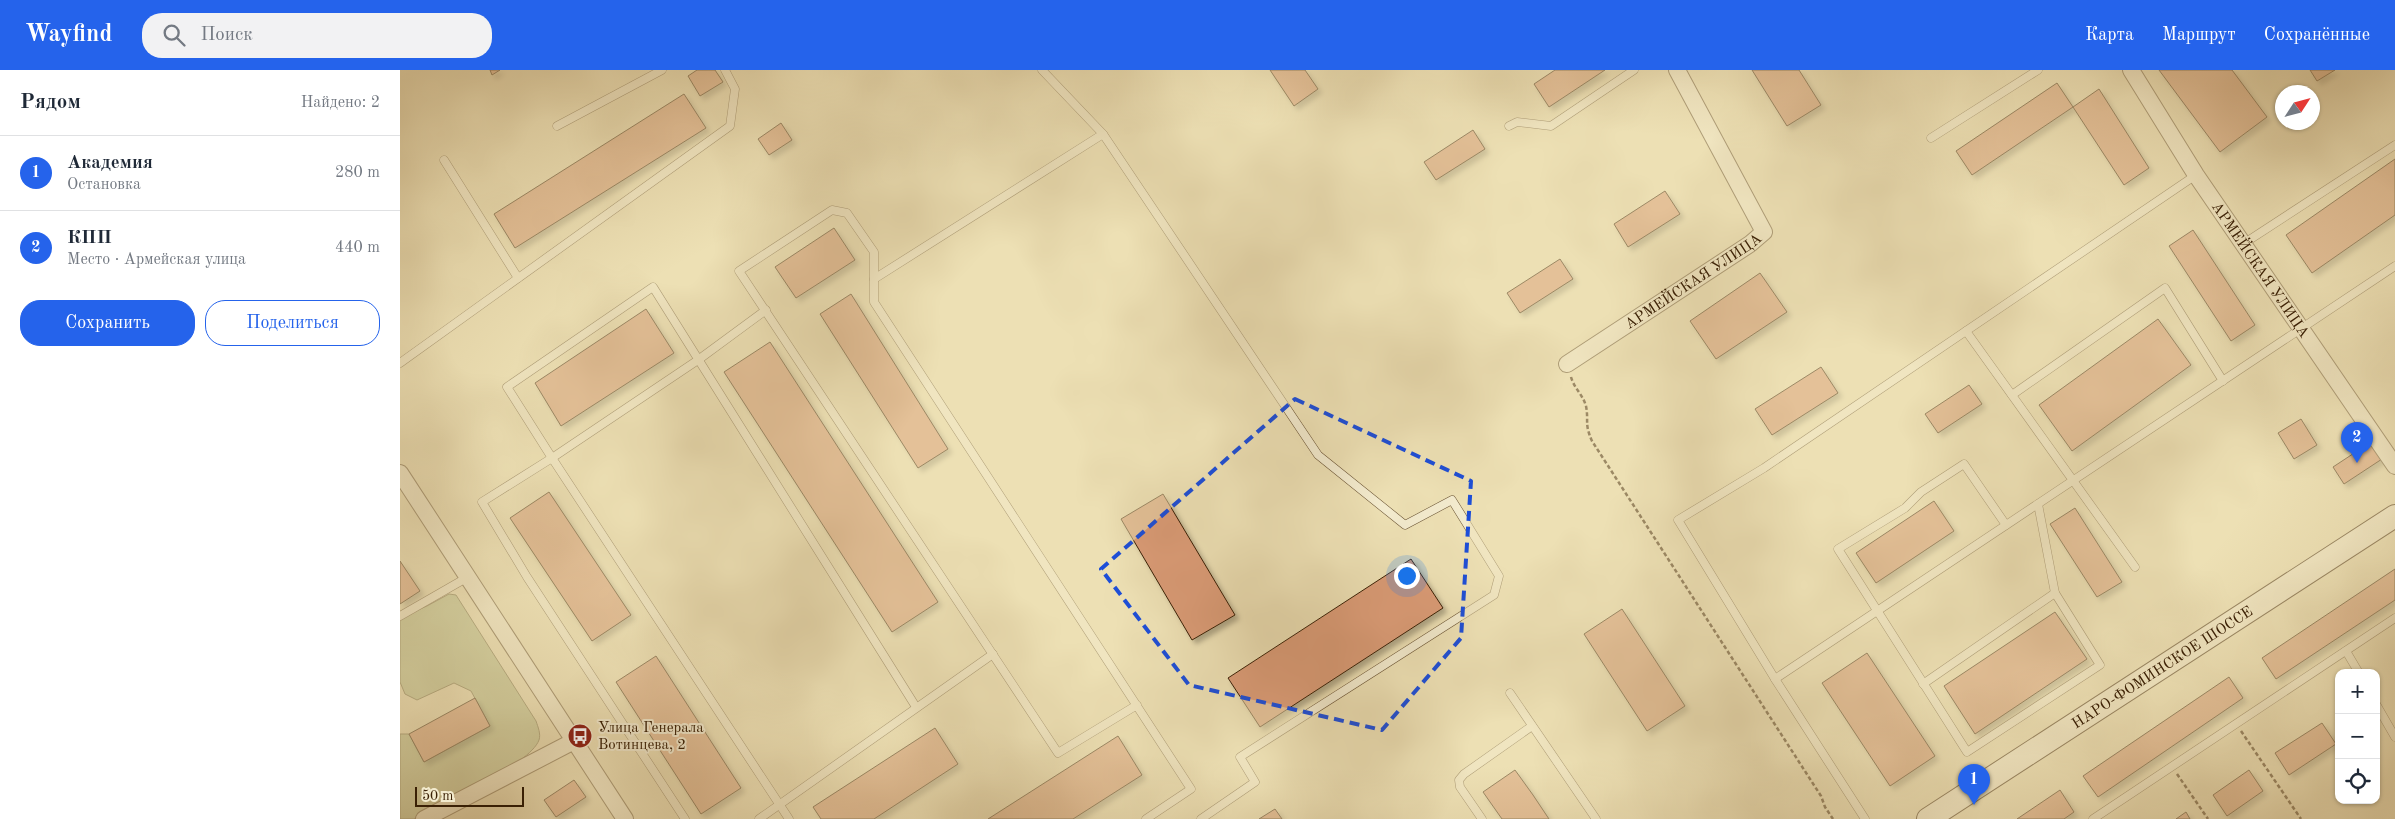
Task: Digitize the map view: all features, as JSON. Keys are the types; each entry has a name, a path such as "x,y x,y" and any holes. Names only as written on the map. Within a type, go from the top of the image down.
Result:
{"main road":[{"name":"НАРО-ФОМИНСКОЕ ШОССЕ","path":"1928,819 2395,516"}],"street":[{"name":"АРМЕЙСКАЯ УЛИЦА","path":"1567,364 1750,244 1764,232 1677,70"},
{"name":"АРМЕЙСКАЯ УЛИЦА","path":"2131,70 2196,175 2395,466"},
{"path":"400,473 625,819"},
{"path":"424,819 574,741"}],"lane":[{"path":"557,126 662,70"},
{"path":"400,362 730,126 736,89 725,70"},
{"path":"1042,70 1103,134 1318,455 1405,525 1452,500 1499,576 1494,594 1240,757 1256,782 1202,819"},
{"path":"1509,126 1517,122 1551,126 1634,70"},
{"path":"1931,138 2038,70"},
{"path":"874,279 1103,134"},
{"path":"2243,244 2395,145"},
{"path":"444,160 518,278"},
{"path":"1865,819 1775,679 1678,520 1764,468 2196,175"},
{"path":"1136,705 1058,752 740,270 832,210 847,213 874,252 874,302 1191,788 1146,819"},
{"path":"1775,679 2395,267"},
{"path":"790,819 507,387 653,287 916,707"},
{"path":"2012,395 2165,288 2224,381"},
{"path":"685,819 527,577 482,502 552,458 698,360 766,310"},
{"path":"1966,331 2135,567"},
{"path":"2006,525 1964,464 1921,492 1905,508 1838,549 1967,752 2100,665 2055,593 2038,504"},
{"path":"400,616 468,577"},
{"path":"1923,684 2055,593"},
{"path":"2093,819 2395,618"},
{"path":"2346,651 2356,669"},
{"path":"759,819 993,654"},
{"path":"1510,693 1596,819"},
{"path":"2380,711 2395,737"},
{"path":"1482,819 1460,787 1459,780 1464,774 1532,726"}],"path":[{"path":"1567,364 1573,385 1586,406 1585,424 1592,441 1821,796 1825,807 1833,819"},
{"path":"2236,724 2301,819"},
{"path":"2172,766 2208,819"}],"highlighted area":[{"path":"1295,399 1471,481 1461,638 1382,730 1189,685 1101,569"}],"green space":[{"path":"449,594 456,595 536,721 540,738 532,750 519,761 483,784 414,819 400,819 400,734 409,734 424,762 490,726 471,691 454,683 417,700 405,694 400,682 400,617 427,606"}],"building":[{"path":"490,70 500,70 492,75"},
{"path":"697,70 715,70 723,82 700,96 688,76"},
{"path":"1270,70 1305,70 1318,89 1294,106"},
{"path":"1555,70 1605,70 1549,107 1534,84"},
{"path":"1752,70 1799,70 1821,105 1787,126"},
{"path":"2159,70 2232,70 2267,117 2220,152"},
{"path":"2310,70 2335,70 2317,81"},
{"path":"2057,83 2073,107 1972,175 1956,151"},
{"path":"2099,89 2149,168 2124,185 2073,107"},
{"path":"684,94 706,128 515,248 494,214"},
{"path":"781,123 792,140 769,155 758,139"},
{"path":"1473,130 1485,149 1436,180 1424,162"},
{"path":"2395,159 2395,215 2312,273 2286,235"},
{"path":"1665,191 1680,214 1628,247 1614,224"},
{"path":"834,228 855,260 796,298 775,267"},
{"path":"2193,230 2255,325 2231,341 2169,246"},
{"path":"1560,259 1573,279 1520,313 1507,293"},
{"path":"1760,273 1787,312 1716,359 1690,321"},
{"path":"851,294 948,449 918,468 820,314"},
{"path":"646,309 674,353 561,426 535,383"},
{"path":"2158,319 2191,365 2072,451 2039,405"},
{"path":"770,342 938,602 892,632 724,372"},
{"path":"1821,367 1838,393 1772,435 1755,409"},
{"path":"1969,385 1982,404 1938,433 1925,414"},
{"path":"2301,419 2317,445 2294,459 2278,433"},
{"path":"2371,442 2382,459 2344,484 2333,467"},
{"path":"549,492 631,615 592,641 510,518"},
{"path":"1163,494 1235,615 1192,640 1121,519"},
{"path":"1934,501 1954,531 1876,583 1856,553"},
{"path":"2075,508 2122,582 2097,597 2050,524"},
{"path":"1411,559 1443,608 1260,727 1228,678"},
{"path":"400,561 420,591 400,604"},
{"path":"2395,569 2395,600 2276,679 2262,658"},
{"path":"1622,609 1685,706 1647,731 1584,634"},
{"path":"2055,612 2087,659 1975,734 1944,686"},
{"path":"1867,653 1935,756 1890,786 1822,683"},
{"path":"656,656 741,788 701,814 616,682"},
{"path":"2229,677 2243,698 2098,797 2083,776"},
{"path":"475,698 490,726 424,762 409,734"},
{"path":"2322,723 2335,742 2335,745 2289,775 2275,753"},
{"path":"935,728 958,764 874,819 821,819 813,807"},
{"path":"1118,736 1142,775 1073,819 988,819"},
{"path":"1515,770 1549,819 1502,819 1483,792"},
{"path":"2249,770 2263,791 2227,816 2213,795"},
{"path":"574,780 586,797 556,817 544,800"},
{"path":"2060,790 2074,812 2064,819 2017,819"},
{"path":"1275,809 1282,819 1259,819"},
{"path":"2186,812 2190,819 2176,819"}],"place":[{"name":"КПП","path":"2357,463"},
{"name":"Улица Генерала Вотинцева, 2","path":"580,736"},
{"name":"Академия","path":"1974,805"}]}
